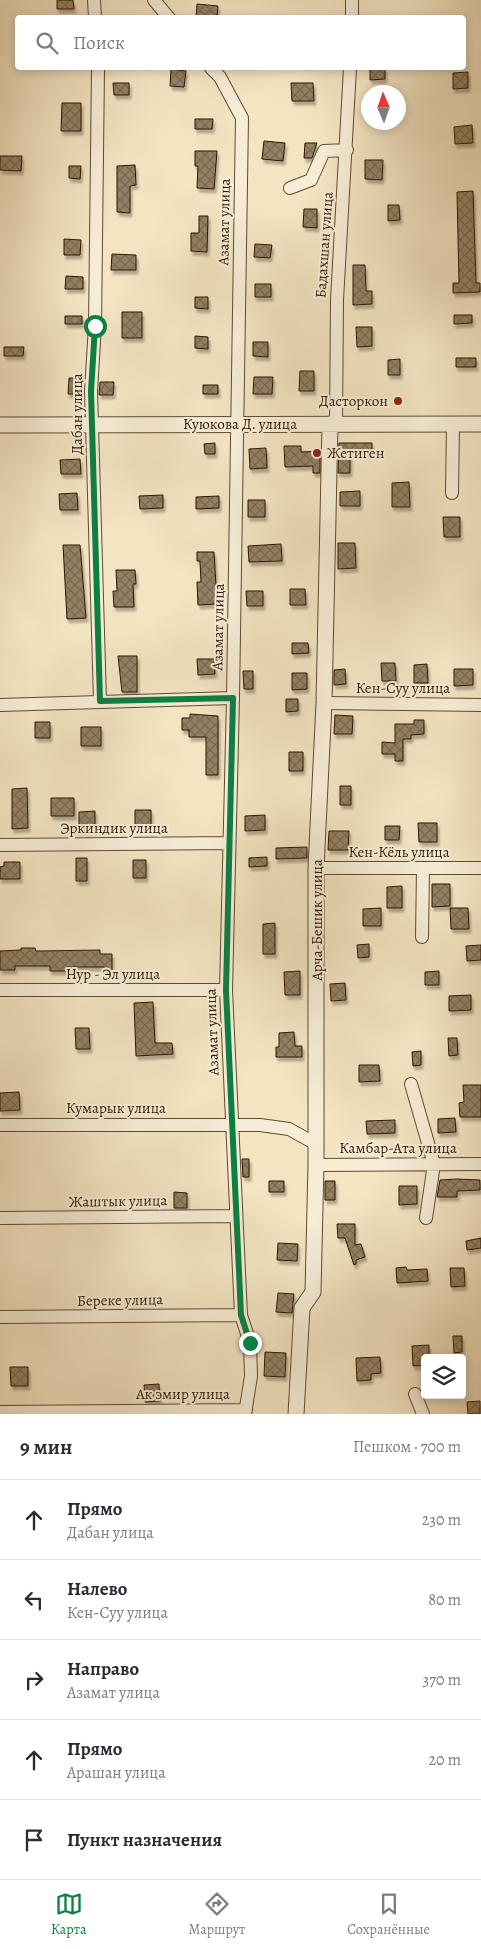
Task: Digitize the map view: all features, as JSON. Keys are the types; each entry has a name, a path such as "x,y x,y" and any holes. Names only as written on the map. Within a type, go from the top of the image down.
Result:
{"street":[{"path":"94,0 95,15"},
{"path":"154,0 166,15"},
{"path":"352,0 352,15"},
{"name":"Дабан улица","path":"98,70 95,326 91,391 100,701"},
{"name":"Азамат улица","path":"214,70 242,118 233,698 226,990 241,1315 250,1343 251,1376 245,1412"},
{"name":"Бадахшан улица","path":"333,424 337,300 338,150 350,70"},
{"path":"290,188 311,180 324,152 338,150"},
{"name":"Арча-Бешик улица","path":"296,1414 302,1308 313,1292 316,1165 316,868 324,703 333,424"},
{"path":"452,493 453,424"},
{"name":"Куюкова Д. улица","path":"0,425 481,424"},
{"path":"0,705 233,698"},
{"name":"Кен-Суу улица","path":"324,703 481,705"},
{"name":"Эркиндик улица","path":"0,845 229,843"},
{"name":"Кен-Кёль улица","path":"316,868 481,868"},
{"path":"422,937 423,868"},
{"name":"Нур - Эл улица","path":"0,990 226,990"},
{"path":"411,1084 434,1164 426,1218"},
{"name":"Кумарык улица","path":"0,1125 232,1124 289,1129 316,1144"},
{"name":"Камбар-Ата улица","path":"316,1165 481,1164"},
{"name":"Жаштык улица","path":"0,1218 236,1216"},
{"name":"Береке улица","path":"0,1317 241,1315"},
{"path":"415,1394 423,1414"},
{"name":"Ак эмир улица","path":"0,1412 245,1412"}],"building":[{"path":"57,0 73,0 74,9 57,9"},
{"path":"197,4 218,6 217,15 196,15"},
{"path":"171,70 186,71 184,87 170,86"},
{"path":"370,70 385,70 385,79 370,80"},
{"path":"468,72 468,88 453,89 453,73"},
{"path":"113,83 129,83 129,95 114,95"},
{"path":"291,83 313,83 314,101 292,101"},
{"path":"62,103 81,103 81,131 61,131"},
{"path":"195,119 213,119 212,129 195,129"},
{"path":"472,125 473,143 455,144 454,127"},
{"path":"264,141 285,143 283,161 262,159"},
{"path":"305,143 317,143 312,158 304,158"},
{"path":"195,151 217,151 214,189 197,188 198,166 195,166"},
{"path":"0,156 22,156 21,171 0,170"},
{"path":"365,160 383,160 382,180 365,179"},
{"path":"135,165 136,185 130,186 130,213 117,212 117,166"},
{"path":"69,166 81,166 80,179 69,178"},
{"path":"473,191 476,283 480,283 480,292 453,293 453,283 459,283 457,192"},
{"path":"388,205 399,205 400,220 388,221"},
{"path":"304,209 317,209 317,228 303,227"},
{"path":"199,216 208,216 207,252 191,251 191,233 199,233"},
{"path":"64,239 81,240 80,255 64,255"},
{"path":"255,244 272,245 270,258 254,257"},
{"path":"112,254 136,255 136,270 111,270"},
{"path":"353,265 365,265 366,291 372,291 372,304 353,305"},
{"path":"66,276 83,277 83,289 65,289"},
{"path":"255,284 271,284 271,297 255,297"},
{"path":"195,297 208,297 208,309 195,308"},
{"path":"122,312 142,312 142,338 122,338"},
{"path":"454,315 472,315 472,323 454,324"},
{"path":"65,316 82,316 82,324 65,324"},
{"path":"356,327 372,327 372,346 357,347"},
{"path":"195,336 208,337 208,349 195,348"},
{"path":"253,342 268,342 268,357 253,356"},
{"path":"4,347 24,347 23,356 4,356"},
{"path":"456,358 476,358 476,367 456,367"},
{"path":"400,359 400,375 388,375 388,360"},
{"path":"300,371 314,371 314,391 299,391"},
{"path":"254,377 273,377 272,394 253,394"},
{"path":"69,378 81,378 81,394 68,394"},
{"path":"100,382 114,382 113,395 99,395"},
{"path":"203,385 218,385 218,394 203,394"},
{"path":"215,443 215,454 205,454 204,444"},
{"path":"339,443 372,443 372,453 350,453 350,473 338,473"},
{"path":"284,446 301,446 301,452 320,451 320,473 313,473 313,466 285,467"},
{"path":"266,448 267,468 250,469 249,449"},
{"path":"80,459 81,474 61,474 60,460"},
{"path":"409,482 410,507 392,507 392,483"},
{"path":"360,491 360,506 340,506 340,492"},
{"path":"77,493 78,510 60,510 59,494"},
{"path":"163,495 163,508 140,509 139,496"},
{"path":"219,496 219,508 196,509 196,497"},
{"path":"248,500 265,500 265,517 248,517"},
{"path":"443,517 460,517 460,537 444,537"},
{"path":"338,543 355,543 356,568 338,569"},
{"path":"281,544 282,561 249,562 248,546"},
{"path":"63,545 80,545 86,618 67,619"},
{"path":"197,552 214,552 217,604 198,605 197,582 201,582 200,561 197,561"},
{"path":"116,570 135,570 136,584 133,584 134,607 114,607 113,591 117,591"},
{"path":"290,589 305,589 306,605 290,605"},
{"path":"246,591 263,591 263,606 247,606"},
{"path":"292,643 308,643 309,653 292,654"},
{"path":"118,656 137,656 137,692 122,692"},
{"path":"197,659 214,659 215,674 198,675"},
{"path":"381,663 395,663 396,681 382,681"},
{"path":"427,664 428,683 414,683 414,665"},
{"path":"345,669 346,684 334,685 334,670"},
{"path":"454,669 473,669 473,685 454,686"},
{"path":"243,671 253,671 253,689 244,689"},
{"path":"292,673 307,673 307,689 292,690"},
{"path":"286,699 298,699 298,711 286,712"},
{"path":"190,714 218,716 218,775 206,775 206,737 189,737 189,730 182,730 182,718 190,718"},
{"path":"335,715 353,716 352,734 334,734"},
{"path":"414,720 424,720 424,734 411,735 411,739 403,739 403,761 395,761 395,754 382,754 382,742 395,743 395,724 414,724"},
{"path":"35,722 50,722 50,738 35,738"},
{"path":"81,727 101,727 101,746 81,746"},
{"path":"289,752 303,752 303,771 289,771"},
{"path":"340,786 351,786 351,805 340,805"},
{"path":"27,788 28,828 12,829 12,789"},
{"path":"51,798 74,798 74,816 51,816"},
{"path":"135,810 151,810 151,826 135,826"},
{"path":"95,811 95,830 79,830 79,812"},
{"path":"265,815 265,830 245,831 245,816"},
{"path":"418,823 437,823 437,842 419,842"},
{"path":"385,826 400,826 399,840 385,840"},
{"path":"329,831 349,831 348,850 328,850"},
{"path":"307,847 307,858 276,859 276,848"},
{"path":"267,857 267,866 249,867 249,858"},
{"path":"76,858 87,858 87,881 76,881"},
{"path":"133,860 146,860 146,878 133,878"},
{"path":"4,862 20,862 20,879 0,879 0,867 4,866"},
{"path":"432,884 450,884 450,906 432,907"},
{"path":"402,886 402,908 387,908 387,887"},
{"path":"381,908 381,926 363,926 363,909"},
{"path":"450,908 468,908 469,929 451,929"},
{"path":"275,923 275,954 263,954 263,924"},
{"path":"369,944 369,957 358,958 357,945"},
{"path":"481,945 481,960 467,961 466,946"},
{"path":"21,948 35,948 36,951 100,950 100,954 112,954 112,972 104,972 104,967 67,967 67,971 50,971 50,966 15,966 15,970 0,970 0,951 21,950"},
{"path":"300,971 300,995 285,995 284,972"},
{"path":"439,971 439,985 425,985 425,972"},
{"path":"345,983 346,1000 331,1001 330,984"},
{"path":"471,995 471,1010 449,1011 449,996"},
{"path":"153,1002 155,1043 172,1043 173,1054 136,1056 134,1003"},
{"path":"75,1028 89,1028 90,1049 76,1049"},
{"path":"294,1032 295,1046 302,1046 302,1057 276,1057 276,1047 279,1047 279,1033"},
{"path":"448,1038 457,1038 458,1055 449,1056"},
{"path":"421,1051 421,1065 413,1066 412,1052"},
{"path":"359,1065 379,1065 380,1081 359,1082"},
{"path":"463,1085 481,1085 481,1117 460,1117 459,1103 464,1102"},
{"path":"19,1092 20,1110 0,1111 0,1093"},
{"path":"455,1118 456,1132 438,1133 438,1119"},
{"path":"395,1120 395,1133 367,1134 366,1121"},
{"path":"242,1159 249,1159 249,1177 243,1177"},
{"path":"440,1180 480,1180 480,1190 457,1191 457,1197 437,1197"},
{"path":"269,1181 284,1181 284,1192 269,1192"},
{"path":"325,1181 335,1181 335,1200 325,1200"},
{"path":"399,1186 417,1186 417,1204 399,1205"},
{"path":"174,1192 187,1193 187,1208 174,1208"},
{"path":"337,1224 355,1224 355,1245 361,1244 365,1257 356,1260 354,1265 345,1238 338,1238"},
{"path":"481,1238 481,1248 467,1250 466,1241"},
{"path":"278,1243 298,1244 297,1261 277,1260"},
{"path":"406,1267 407,1270 427,1269 428,1281 397,1283 396,1268"},
{"path":"450,1268 464,1268 465,1286 451,1287"},
{"path":"278,1293 294,1294 292,1313 276,1312"},
{"path":"453,1336 462,1336 462,1352 454,1353"},
{"path":"429,1345 429,1354 421,1354 421,1365 413,1366 412,1346"},
{"path":"265,1352 286,1353 285,1377 264,1376"},
{"path":"380,1357 381,1373 371,1374 371,1380 357,1381 356,1358"},
{"path":"10,1367 28,1367 28,1386 11,1386"},
{"path":"159,1384 160,1401 145,1402 144,1385"},
{"path":"480,1401 480,1414 468,1414 467,1402"}],"place":[{"name":"Дасторкон","path":"398,401"},
{"name":"Жетиген","path":"317,453"}],"route":[{"path":"95,326 91,391 100,701 233,698 226,990 241,1315 250,1343"}]}
